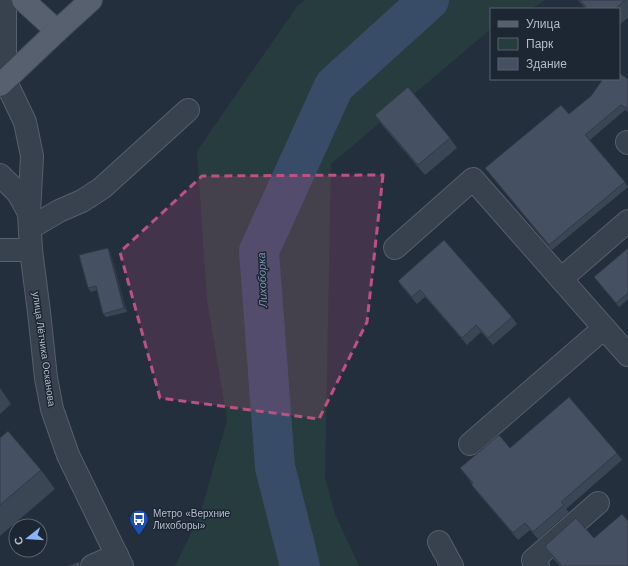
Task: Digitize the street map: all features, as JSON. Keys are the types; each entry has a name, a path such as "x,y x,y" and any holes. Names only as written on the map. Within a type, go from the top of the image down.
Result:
{"main road":[{"path":"23,0 57,31"},
{"path":"2,81 91,0"}],"street":[{"path":"2,81 5,0"},
{"name":"улица Лётчика Осканова","path":"2,81 26,122 32,156 29,221 31,250 46,378 52,409 68,455 120,561"},
{"path":"29,221 82,201 102,188 188,110"},
{"name":"улица Лётчика Осканова","path":"0,175 18,193 29,221"},
{"path":"395,248 473,179 628,355"},
{"path":"561,279 628,221"},
{"path":"0,250 31,250"},
{"path":"470,444 604,328"},
{"path":"538,566 532,560 598,502"},
{"path":"439,542 452,566"},
{"path":"92,566 120,561"}],"highlighted area":[{"path":"383,175 367,322 319,419 160,398 120,252 202,176"}],"green space":[{"path":"305,0 545,0 532,8 490,8 490,30 331,164 325,478 335,514 359,566 175,566 200,515 227,420 207,300 197,151 298,5"}],"building":[{"path":"580,0 625,0 616,8 587,8"},
{"path":"620,74 628,79 628,109 621,105 585,135 625,182 549,245 485,168 561,105 569,114 591,96 602,80 620,80"},
{"path":"408,87 450,138 418,165 375,115"},
{"path":"444,240 512,317 488,338 476,325 462,338 420,290 412,297 398,281"},
{"path":"108,248 124,308 103,314 96,286 88,288 79,255"},
{"path":"628,248 628,293 616,303 594,277"},
{"path":"569,397 617,453 561,502 564,505 533,532 525,523 513,533 471,484 473,483 460,468 499,435 510,448"},
{"path":"8,431 41,470 0,505 0,438"},
{"path":"622,514 628,521 628,566 562,566 545,547 576,518 594,538"},
{"path":"79,562 80,566 68,566"}],"waterway":[{"name":"Лихоборка","path":"300,566 275,467 259,251 334,86 429,0"}],"place":[{"name":"Метро «Верхние Лихоборы»","path":"139,536"}]}
